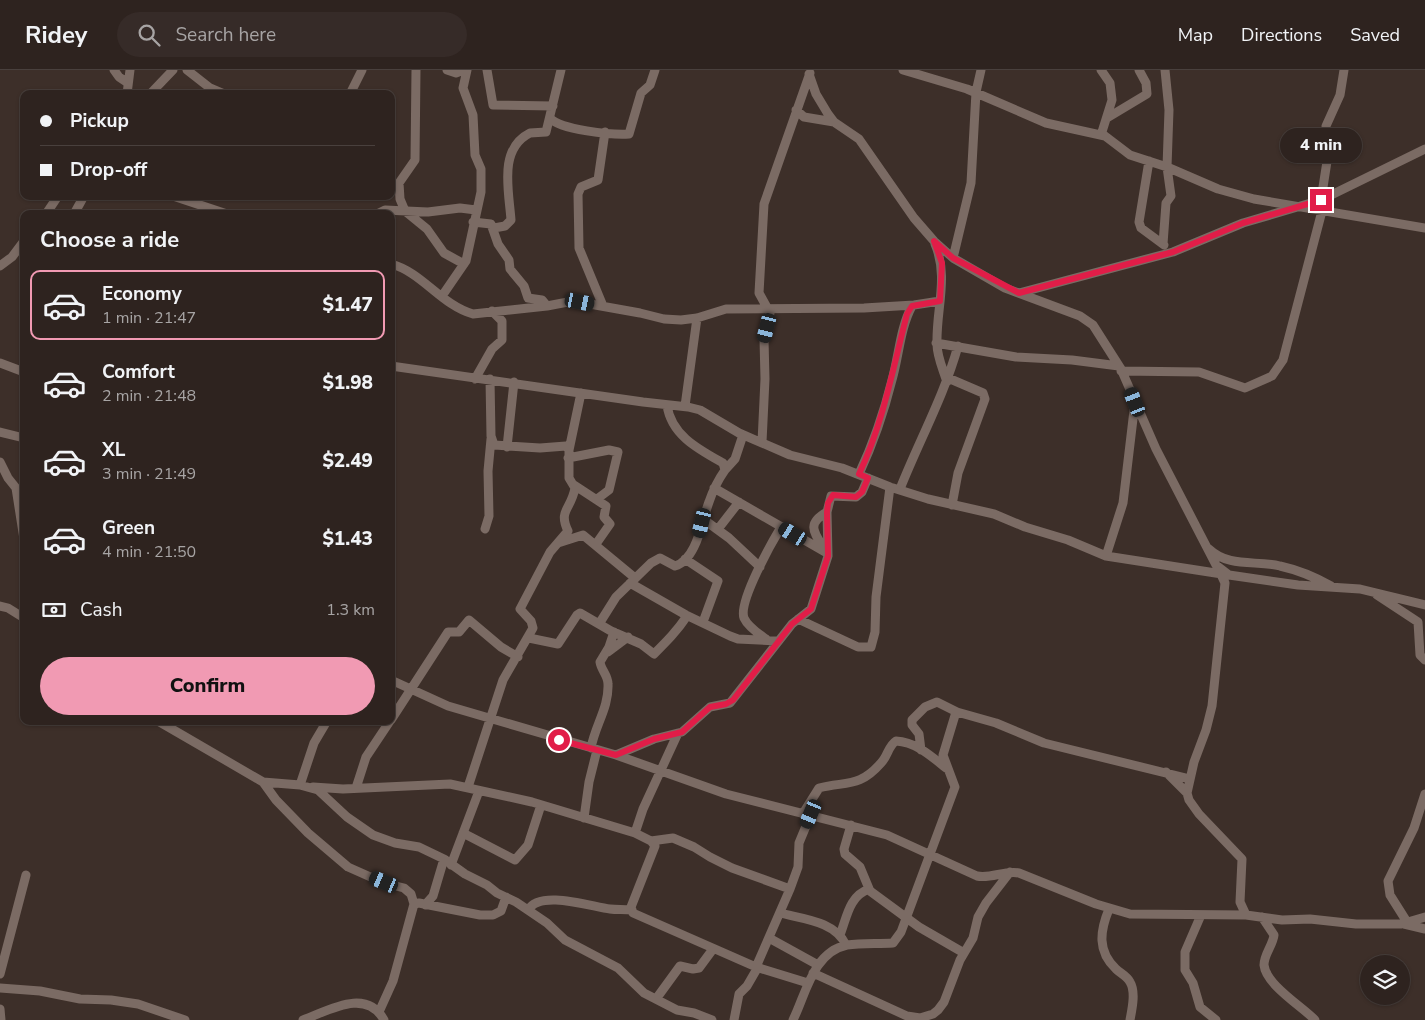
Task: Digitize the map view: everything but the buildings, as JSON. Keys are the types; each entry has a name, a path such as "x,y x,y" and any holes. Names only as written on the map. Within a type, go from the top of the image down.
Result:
{"street":[{"path":"114,70 118,77 128,82"},
{"path":"127,90 130,70"},
{"path":"154,90 173,70"},
{"path":"187,70 215,90"},
{"path":"352,90 362,70"},
{"path":"416,70 415,160 399,183 400,199 405,211 427,229 444,253 464,264"},
{"path":"442,296 464,264 468,254 480,192 481,169 475,155 473,115 463,88 465,70 459,72 446,70"},
{"path":"487,70 494,105 553,106"},
{"path":"494,228 505,226 511,220 508,200 508,173 512,149 530,133 546,132 561,70"},
{"path":"550,118 559,125 629,134 641,93 650,85 656,70"},
{"path":"903,70 976,92 1046,123 1101,135 1109,138 1130,155 1167,167 1229,192 1322,211 1425,228"},
{"path":"953,258 971,183 976,92 981,70"},
{"path":"1100,70 1110,83 1112,100 1101,135"},
{"path":"1107,118 1147,94 1146,83 1139,70"},
{"path":"1163,244 1166,203 1171,196 1167,167 1168,110 1165,70"},
{"path":"1321,200 1328,156 1326,126 1340,95 1344,70"},
{"path":"762,442 765,379 764,339 770,316 760,293 764,204 810,72"},
{"path":"810,72 816,94 834,122 859,139 914,218 934,241 953,258 1019,293 1087,320 1097,330 1120,368 1156,449 1225,583 1212,706 1190,779 1188,793 1189,800 1199,814 1242,859 1240,902 1246,915"},
{"path":"796,110 804,117 834,122"},
{"path":"603,306 577,239 578,194 581,187 598,180 605,132"},
{"path":"1019,293 1171,252 1243,223 1295,206 1321,200 1425,149"},
{"path":"1149,161 1139,222 1142,228 1171,252"},
{"path":"185,200 215,210"},
{"path":"395,211 441,212 460,208 476,210"},
{"path":"936,343 1016,357 1072,360 1120,368 1199,372 1245,388 1276,373 1283,360 1322,211"},
{"path":"473,222 488,222 494,228 496,239 508,259 510,269 524,286 528,298 542,300 547,306"},
{"path":"934,241 942,263 936,343 938,356 947,380 983,393 985,399 958,473 952,504"},
{"path":"0,266 12,257 20,246"},
{"path":"395,265 407,269 442,296 469,313 547,306 573,301 664,319 697,318 726,308 847,309 912,306 940,301"},
{"path":"616,755 654,739 678,733 710,707 726,704 733,700 778,641 811,609 828,554 827,512 831,496 856,497 862,492 869,453 892,380 906,319 912,306"},
{"path":"475,379 503,334 502,321 492,311"},
{"path":"685,406 697,318"},
{"path":"900,489 947,380 958,346"},
{"path":"0,364 20,371"},
{"path":"395,367 475,379 514,382 581,393 685,406 700,410 743,435 790,454 825,463 890,487 994,514 1068,540 1106,556 1222,574"},
{"path":"485,529 489,516 490,379"},
{"path":"507,447 514,382"},
{"path":"581,393 569,454 569,478 574,485 606,506 604,516 610,524 596,544"},
{"path":"1106,556 1124,503 1135,402"},
{"path":"667,405 668,416 677,431 686,440 723,462 724,470"},
{"path":"0,432 20,437"},
{"path":"599,624 616,597 658,558 675,566 685,558 696,543 714,488 724,470 735,459 743,435"},
{"path":"491,436 495,446 540,448 564,446 569,454"},
{"path":"569,454 609,450 618,452 609,490 597,499"},
{"path":"0,462 8,478 16,488 20,514"},
{"path":"468,787 489,718 504,680 529,638 533,623 520,609 540,569 568,531 563,524 563,518 570,504 574,485"},
{"path":"798,620 858,647 871,648 875,632 876,597 890,487"},
{"path":"714,488 828,554"},
{"path":"718,529 739,502"},
{"path":"827,512 816,519 813,524 814,532 828,554"},
{"path":"703,519 718,529 760,567"},
{"path":"766,640 746,622 743,612 752,583 781,527"},
{"path":"558,543 582,534 596,544 633,580 687,616 738,638 778,641"},
{"path":"1207,548 1218,556 1232,561 1280,566 1315,578 1334,587"},
{"path":"685,558 718,581 703,622"},
{"path":"1216,565 1230,575 1373,592 1425,605"},
{"path":"1373,592 1418,622 1420,655 1425,660"},
{"path":"0,606 8,608 20,616"},
{"path":"529,638 558,644 579,613 614,632 628,637 655,654 664,642 672,638 687,616"},
{"path":"395,714 448,632 459,632 469,620 501,647 518,657"},
{"path":"584,818 594,749 594,728 602,716 608,693 607,676 600,664 614,632"},
{"path":"605,654 628,637"},
{"path":"395,682 448,706 616,755 739,798 808,813 887,835 897,841 929,852 949,864 983,877 1010,872 1057,887 1109,909 1142,915 1246,915 1282,920 1310,919 1356,924 1404,923 1425,917"},
{"path":"921,750 919,734 912,722 916,713 930,703 936,702 956,712 996,724 1044,743 1190,779"},
{"path":"793,1020 808,983 816,969 836,950 846,946 893,943 908,919 929,852 955,787 943,755 956,712"},
{"path":"165,725 262,782 276,800 308,833 348,867 404,888 411,894 414,904 393,981 381,1016 351,1002 303,1020"},
{"path":"300,784 314,743 325,725"},
{"path":"356,788 366,757 388,725"},
{"path":"635,834 643,809 678,733"},
{"path":"734,1020 739,994 748,986 790,889 798,867 799,843 808,813 820,788 850,785 868,777 884,760 894,741 915,745 947,768"},
{"path":"1166,772 1188,793"},
{"path":"262,782 300,784 313,787 356,788 443,784 468,787 541,805 652,841 673,838 732,868 790,889"},
{"path":"313,787 373,835 419,847 448,862 528,910 547,923 560,937 612,964 644,993 677,1010 694,1013 712,1020"},
{"path":"425,905 433,896 463,833 479,791"},
{"path":"1425,794 1414,828 1388,880 1390,895 1404,923 1425,929"},
{"path":"463,833 516,860 528,845 541,805"},
{"path":"851,826 844,849 845,854 860,867 869,889 908,919 964,953"},
{"path":"630,910 655,849 652,841"},
{"path":"769,938 816,969 880,1006 909,1018 927,1016 938,1010 964,953 973,938 978,917 986,903 1010,872"},
{"path":"0,974 26,875"},
{"path":"840,935 852,903 859,894 869,889"},
{"path":"414,904 486,915 501,911 506,897"},
{"path":"528,910 533,904 571,900 611,909 630,910 713,949 757,967 808,983"},
{"path":"1109,909 1104,922 1102,944 1108,962 1130,982 1133,993 1130,1020"},
{"path":"780,913 820,924 840,935 846,946"},
{"path":"1201,915 1185,952 1185,970 1193,983 1200,1007 1216,1020"},
{"path":"1262,917 1274,935 1265,959 1266,970 1288,999 1315,1020"},
{"path":"656,999 680,966 693,969 699,968 713,949"},
{"path":"0,988 80,999 111,1000 138,1004 185,1020"},
{"path":"0,1009 1,1020"}],"route":[{"path":"559,740 616,755 654,739 682,732 710,707 730,703 792,624 811,609 828,556 828,503 833,495 859,496 868,478 859,474 869,453 892,380 907,314 912,306 940,301 943,277 942,263 934,241 953,258 1005,288 1019,293 1065,279 1173,252 1243,223 1295,206 1321,200"}]}
